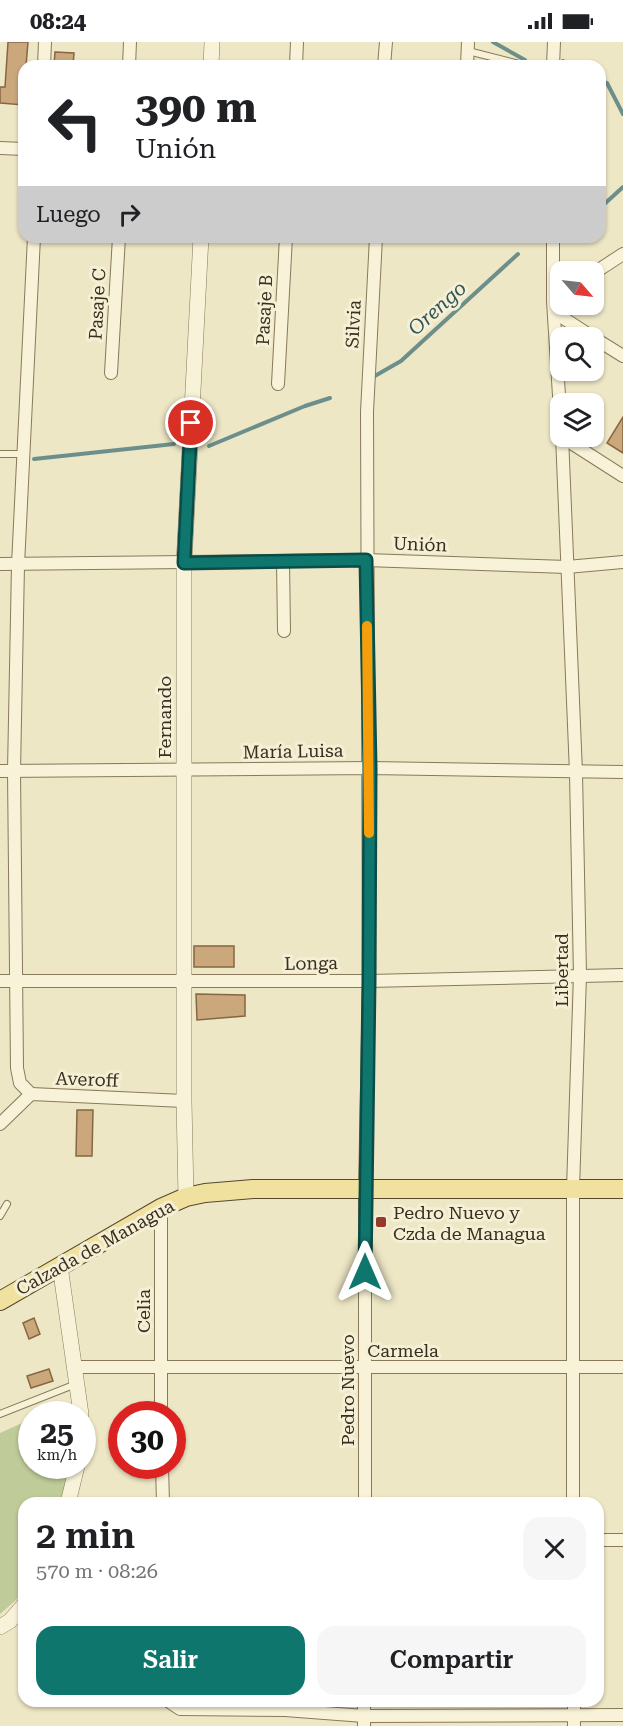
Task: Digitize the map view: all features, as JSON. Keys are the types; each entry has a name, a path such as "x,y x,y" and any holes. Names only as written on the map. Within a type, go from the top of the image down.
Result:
{"main road":[{"name":"Calzada de Managua","path":"0,1301 161,1208 186,1197 205,1193 253,1189 623,1189"}],"street":[{"path":"44,60 45,42"},
{"path":"129,60 130,42"},
{"path":"210,60 212,42"},
{"path":"296,60 297,42"},
{"path":"384,60 386,42"},
{"path":"553,60 554,42"},
{"path":"0,148 18,149"},
{"path":"31,1094 20,1083 17,1068 14,771 18,565 34,243"},
{"name":"Pasaje C","path":"111,373 119,243"},
{"name":"Fernando","path":"186,1197 184,563 201,243"},
{"name":"Pasaje B","path":"278,384 286,243"},
{"name":"Silvia","path":"367,412 376,243"},
{"path":"553,243 554,261"},
{"path":"604,266 623,254"},
{"path":"556,315 560,393"},
{"path":"569,315 582,327"},
{"path":"604,344 623,356"},
{"name":"Pedro Nuevo","path":"365,1497 365,1190 370,768 366,560 367,412"},
{"name":"Libertad","path":"562,447 576,773 580,975 573,1189 573,1497"},
{"path":"578,447 623,476"},
{"name":"Unión","path":"0,564 366,560 567,567 623,562"},
{"path":"283,561 284,631"},
{"name":"María Luisa","path":"0,771 370,768 623,772"},
{"name":"Longa","path":"0,981 184,983 623,975"},
{"name":"Averoff","path":"0,1124 31,1094 184,1101"},
{"name":"Celia","path":"161,1208 161,1401"},
{"path":"60,1266 79,1401"},
{"name":"Carmela","path":"75,1367 623,1367"},
{"path":"69,1497 74,1479"},
{"path":"162,1479 163,1497"},
{"path":"604,1540 623,1540"},
{"path":"0,1627 10,1621 18,1612"},
{"path":"177,1707 180,1709 285,1710 364,1721 574,1721 623,1715"}],"lane":[{"path":"468,46 509,60"},
{"path":"0,454 23,454"},
{"path":"0,1216 7,1204"},
{"path":"0,1414 77,1384"}],"green space":[{"path":"18,1425 18,1479 68,1479 63,1497 18,1497 18,1598 0,1614 0,1433"}],"building":[{"path":"8,42 28,42 26,60 18,60 18,104 0,103 0,87 5,87"},
{"path":"55,52 74,53 73,60 54,60"},
{"path":"623,417 623,453 607,443"},
{"path":"194,946 234,946 234,967 194,967"},
{"path":"196,994 245,995 245,1016 197,1020"},
{"path":"77,1110 93,1110 92,1156 76,1156"},
{"path":"34,1318 40,1334 29,1339 23,1323"},
{"path":"49,1369 53,1381 31,1388 27,1376"}],"waterway":[{"path":"493,42 525,60"},
{"path":"606,83 623,114"},
{"name":"Orengo","path":"606,203 623,187"},
{"name":"Orengo","path":"373,377 401,361 518,254"},
{"name":"Orengo","path":"209,446 330,398"},
{"name":"Orengo","path":"34,459 174,444"}],"slow traffic":[{"path":"367,626 369,833"}],"place":[{"name":"Pedro Nuevo y Czda de Managua","path":"381,1222"}],"route":[{"path":"191,423 184,563 366,560 370,768 365,1272"}]}
